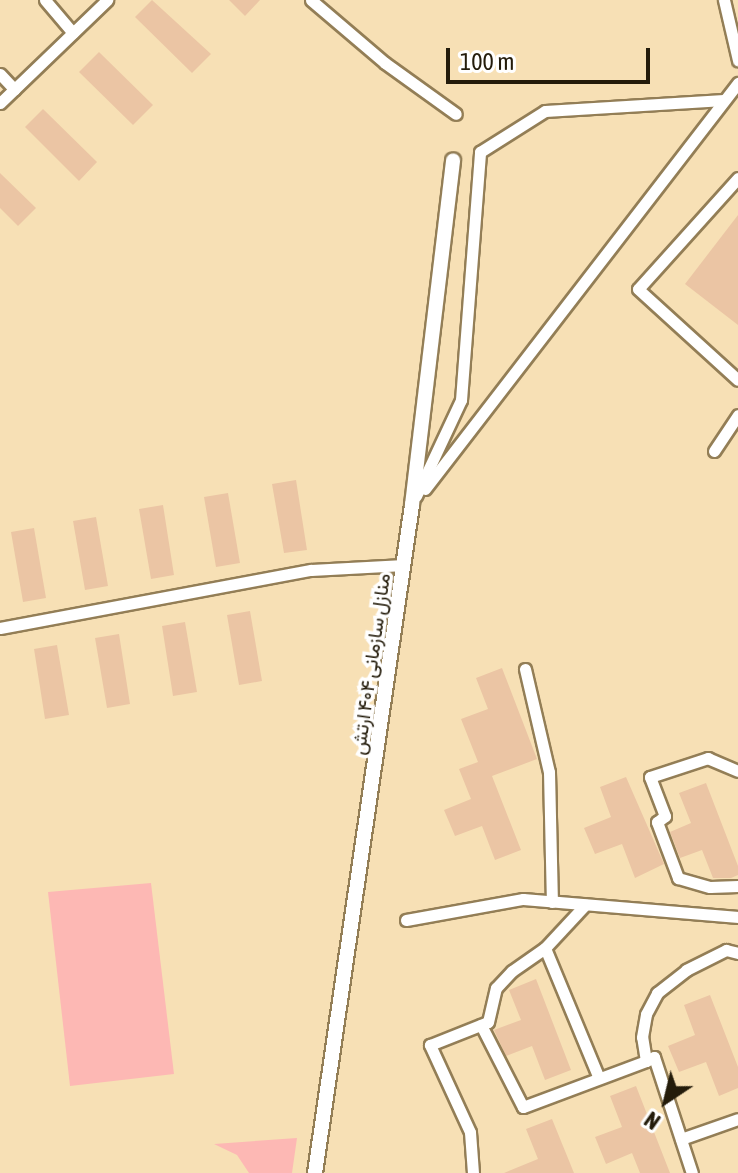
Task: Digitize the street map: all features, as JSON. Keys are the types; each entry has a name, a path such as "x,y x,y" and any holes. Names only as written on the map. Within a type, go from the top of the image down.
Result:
{"street":[{"path":"45,0 73,33"},
{"path":"0,103 107,0"},
{"path":"311,0 385,63 456,114"},
{"path":"724,0 738,60"},
{"path":"0,74 14,89"},
{"path":"412,505 738,83"},
{"path":"412,505 461,400 480,152 545,111 724,100"},
{"name":"منازل سازمانی ۴۰۴ ارتش","path":"315,1173 404,565 453,160"},
{"path":"738,178 638,289 738,380"},
{"path":"714,451 738,415"},
{"path":"0,628 311,570 404,565"},
{"path":"525,669 549,772 552,902"},
{"path":"738,771 708,758 650,777 665,816 657,822 678,878 710,887 738,886"},
{"path":"406,920 523,899 738,917"},
{"path":"473,1173 470,1132 430,1045 488,1022 496,988 512,971 545,948 585,905"},
{"path":"545,948 598,1076"},
{"path":"646,1061 642,1037 646,1014 657,993 686,970 726,950 738,953"},
{"path":"481,1025 523,1107 654,1057 692,1173"},
{"path":"681,1139 738,1119"}],"shaded area":[{"path":"151,883 174,1074 70,1086 48,892"},
{"path":"297,1138 292,1173 249,1173 237,1155 214,1144"}],"building":[{"path":"152,0 211,54 192,73 135,17"},
{"path":"229,0 260,0 245,16"},
{"path":"99,52 153,105 133,125 79,72"},
{"path":"43,109 97,162 79,181 25,127"},
{"path":"0,173 36,208 18,226 0,208"},
{"path":"738,215 738,325 685,284"},
{"path":"296,480 307,550 284,553 272,484"},
{"path":"228,493 240,563 216,567 204,497"},
{"path":"163,505 174,575 151,579 139,509"},
{"path":"96,517 108,586 85,590 73,521"},
{"path":"34,528 46,598 23,602 11,532"},
{"path":"250,611 262,681 239,685 227,615"},
{"path":"185,622 197,692 173,696 162,626"},
{"path":"119,634 130,704 107,708 95,638"},
{"path":"57,645 69,715 45,719 34,649"},
{"path":"502,668 537,759 492,776 521,850 495,860 482,826 455,836 444,810 471,799 459,769 478,762 461,719 488,709 476,678"},
{"path":"626,777 664,864 635,878 622,844 595,854 584,828 611,817 600,787"},
{"path":"706,783 738,866 738,875 731,878 713,878 702,850 680,858 670,832 691,823 679,793"},
{"path":"536,979 571,1070 545,1080 532,1046 506,1056 494,1030 521,1020 509,990"},
{"path":"710,995 738,1067 738,1088 719,1096 706,1062 679,1072 668,1046 695,1035 684,1005"},
{"path":"636,1086 670,1173 640,1173 632,1153 606,1164 595,1137 622,1127 610,1096"},
{"path":"552,1119 574,1173 504,1173 538,1159 526,1129"}]}
